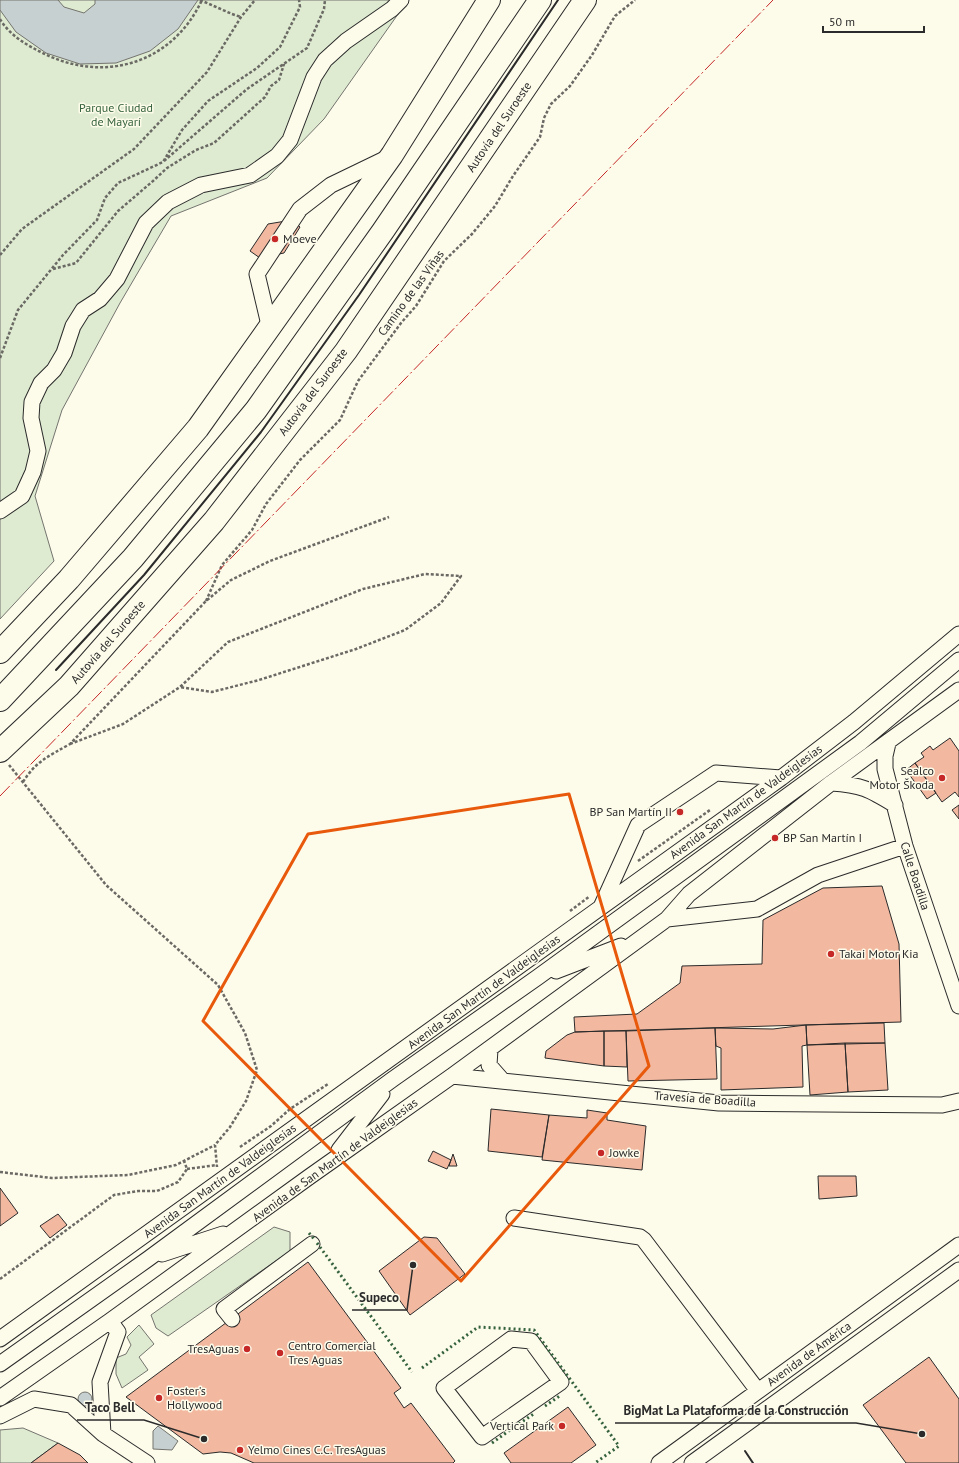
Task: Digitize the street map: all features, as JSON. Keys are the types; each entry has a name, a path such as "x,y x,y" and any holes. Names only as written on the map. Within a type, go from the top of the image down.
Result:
{"highway":[{"path":"0,652 69,579 198,428 392,155 489,0"},
{"path":"0,700 133,558 256,410 383,232 540,0"},
{"name":"Autovía del Suroeste","path":"2,755 69,686 214,521 346,351 585,0"}],"street":[{"path":"0,511 22,496 34,472 38,450 31,418 32,402 42,383 54,370 64,353 73,326 83,310 100,299 118,279 146,223 168,202 201,185 250,175 277,156 290,140 314,77 325,60 346,41 392,9 401,0"},
{"path":"270,328 257,274 300,209 331,184 392,155"},
{"name":"Avenida San Martín de Valdeiglesias","path":"0,1339 781,778 854,722 959,634"},
{"name":"Avenida San Martín de Valdeiglesias","path":"0,1364 148,1259 394,1079 538,977 860,743 959,660"},
{"name":"Avenida de San Martín de Valdeiglesias","path":"0,1398 240,1228 329,1162 490,1049 667,919 689,894 831,784 959,690"},
{"name":"Calle Boadilla","path":"888,743 885,756 885,769 905,846 959,1006"},
{"path":"601,908 638,825 716,773 781,778"},
{"path":"831,784 855,785 870,790 895,805"},
{"path":"667,919 757,909 818,875 905,846"},
{"path":"538,977 638,940"},
{"path":"490,1049 489,1065 503,1081"},
{"name":"Travesía de Boadilla","path":"452,1076 719,1103 942,1105 959,1101"},
{"path":"329,1162 394,1079"},
{"path":"514,1218 640,1237 644,1240 758,1391"},
{"path":"148,1259 240,1228"},
{"path":"232,1319 224,1309 312,1244"},
{"name":"Avenida de América","path":"659,1463 959,1245"},
{"name":"Avenida de América","path":"692,1463 959,1270"},
{"path":"103,1434 100,1382 118,1332 110,1321"},
{"path":"511,1339 531,1341 561,1382 482,1437 444,1388 511,1339"},
{"path":"0,1416 34,1399 71,1405 103,1434 147,1463"}],"path":[{"path":"0,19 22,42 62,62 90,67 134,63 149,57 175,40 197,12 201,0 241,17"},
{"path":"0,255 22,229 134,149 207,72 241,17 255,0"},
{"path":"163,162 182,130 208,101 257,68 280,47 300,7 300,0"},
{"path":"0,358 18,310 52,269 97,220 105,198 118,183 163,162 247,89 307,48 324,9 325,0"},
{"name":"Camino de las Viñas","path":"206,601 222,565 252,530 266,504 300,460 340,420 358,381 401,323 416,306 444,261 472,234 495,206 513,176 540,137 544,118 551,104 570,86 592,55 615,16 635,0"},
{"path":"52,269 76,262 118,212 153,180 167,168 196,150 214,143 265,97 271,86 279,80 284,64"},
{"path":"70,744 206,601 231,580 270,561 389,517"},
{"path":"23,782 32,768 48,757 70,744 123,724 180,687 228,642 363,589 425,574 461,576 441,604 405,630 356,649 259,680 212,692 180,687"},
{"path":"0,1172 52,1178 128,1175 176,1165 215,1145 230,1127 246,1101 257,1070 246,1034 218,985 106,885 2,755"},
{"path":"215,1145 219,1182"},
{"path":"184,1161 187,1169"},
{"path":"0,1279 114,1195 138,1191 157,1191 178,1182 187,1169 217,1165"}],"highlighted area":[{"path":"569,794 649,1066 461,1281 203,1021 308,834"}],"green space":[{"name":"Parque Ciudad de Mayarí","path":"0,0 408,0 324,119 267,178 171,216 120,303 62,410 35,496 54,561 0,619"},
{"path":"274,1227 290,1232 290,1251 168,1336 156,1328 151,1315"},
{"path":"139,1325 154,1344 139,1357 148,1370 122,1388 116,1374 116,1358 126,1354 131,1345 127,1337"},
{"path":"23,1428 58,1443 31,1463 0,1463 0,1430"}],"shaded area":[{"path":"0,0 58,0 64,7 84,13 95,4 95,0 198,0 178,29 150,51 116,63 80,64 46,53 16,32 0,10"},
{"path":"82,1392 88,1392 92,1396 92,1402 88,1406 82,1406 78,1402 78,1396"},
{"path":"158,1426 178,1441 172,1450 153,1449 153,1431"}],"building":[{"name":"Moeve","path":"292,220 300,227 284,253 260,258 250,251 268,224"},
{"name":"Sealco Motor Škoda","path":"950,738 959,751 959,797 955,792 942,802 915,763 924,757 921,753 930,746 933,750"},
{"path":"915,763 936,793 927,799 906,770"},
{"path":"959,805 959,819 952,810"},
{"name":"Takai Motor Kia","path":"882,886 899,944 901,1022 575,1032 574,1017 637,1014 680,983 682,966 762,964 763,920 823,888"},
{"path":"884,1023 885,1043 807,1045 806,1025"},
{"path":"806,1025 807,1045 802,1046 803,1087 721,1090 721,1048 716,1046 715,1028 773,1029"},
{"path":"715,1028 717,1079 628,1081 626,1031"},
{"path":"604,1031 604,1066 545,1058 546,1051 567,1035 575,1032"},
{"path":"604,1031 626,1031 627,1067 604,1066"},
{"path":"845,1043 885,1043 888,1090 848,1092"},
{"path":"845,1043 848,1092 810,1095 807,1045"},
{"path":"491,1109 549,1115 542,1157 488,1151"},
{"path":"587,1110 607,1113 607,1120 646,1126 642,1170 542,1160 549,1115 587,1118"},
{"path":"433,1151 451,1160 447,1169 428,1161"},
{"path":"453,1154 457,1166 449,1166"},
{"path":"818,1176 856,1176 857,1196 819,1199"},
{"path":"0,1188 18,1213 0,1226"},
{"path":"58,1214 67,1225 50,1238 40,1226"},
{"path":"424,1237 437,1238 465,1274 410,1315 379,1271"},
{"name":"Centro Comercial Tres Aguas","path":"308,1262 401,1388 394,1393 404,1408 411,1403 455,1461 453,1463 254,1463 231,1453 220,1452 203,1454 126,1397"},
{"path":"929,1357 959,1399 959,1463 906,1463 863,1405"},
{"name":"Vertical Park","path":"568,1407 596,1445 571,1463 511,1463 504,1453"},
{"path":"58,1443 80,1455 88,1463 31,1463"}],"hedge":[{"path":"309,1233 314,1239"},
{"path":"317,1243 412,1372"},
{"path":"422,1368 478,1327 534,1330 619,1446 595,1463"},
{"path":"545,1406 561,1395"},
{"path":"519,1424 535,1413"},
{"path":"492,1443 510,1430"}],"wall":[{"path":"56,670 144,575 261,432 359,295 558,0"},
{"path":"745,1451 753,1463"}],"power":[{"path":"0,796 773,0"}],"place":[{"name":"Moeve","path":"275,239"},
{"name":"Sealco Motor Škoda","path":"942,778"},
{"name":"BP San Martín II","path":"680,812"},
{"name":"BP San Martín I","path":"775,838"},
{"name":"Takai Motor Kia","path":"831,954"},
{"name":"Jowke","path":"601,1153"},
{"name":"Supeco","path":"413,1265"},
{"name":"TresAguas","path":"247,1349"},
{"name":"Centro Comercial Tres Aguas","path":"280,1353"},
{"name":"Foster's Hollywood","path":"159,1398"},
{"name":"Vertical Park","path":"562,1426"},
{"name":"BigMat La Plataforma de la Construcción","path":"922,1434"},
{"name":"Taco Bell","path":"204,1439"},
{"name":"Yelmo Cines C.C. TresAguas","path":"240,1450"}]}
